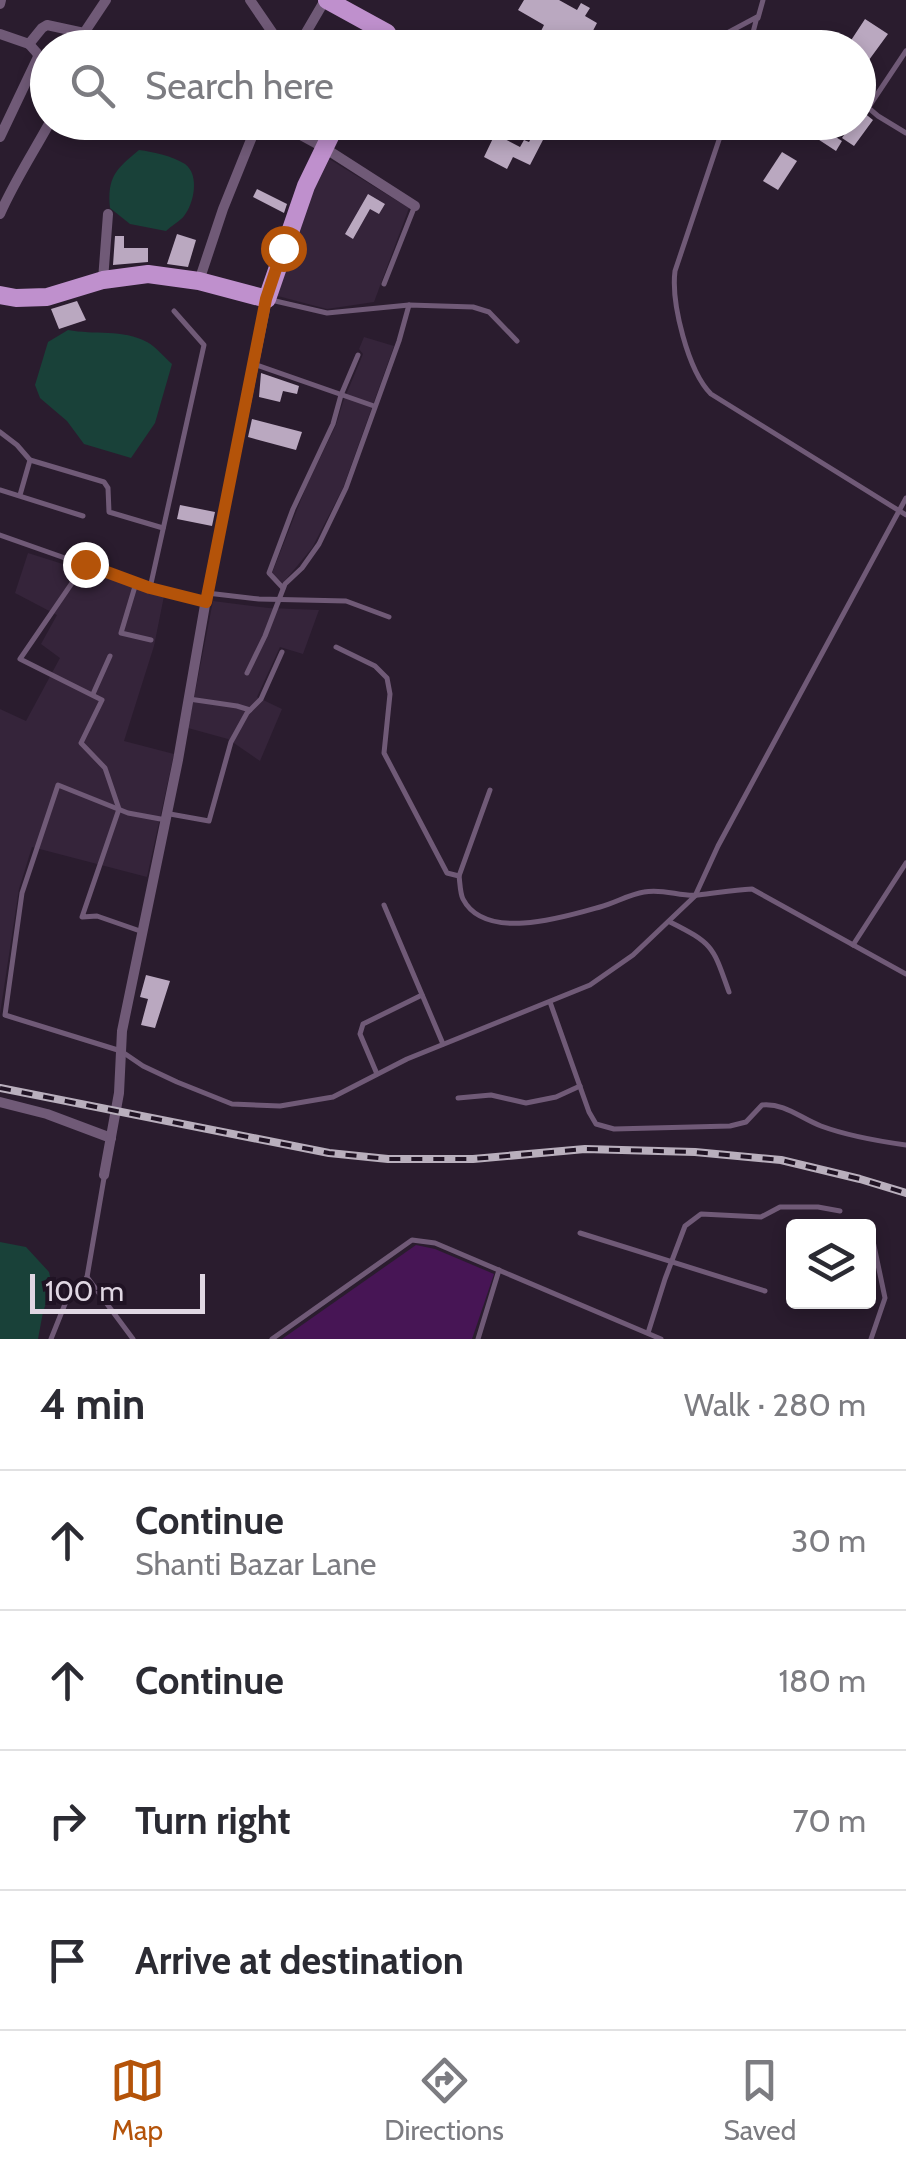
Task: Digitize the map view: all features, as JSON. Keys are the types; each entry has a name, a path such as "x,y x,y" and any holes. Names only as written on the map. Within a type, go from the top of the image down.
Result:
{"main road":[{"path":"326,0 368,30"},
{"path":"0,295 47,297 103,280 148,274 199,281 266,299 293,220 327,140"}],"street":[{"path":"85,30 106,0"},
{"path":"250,0 271,30"},
{"path":"308,30 326,0"},
{"path":"42,30 47,25 73,30"},
{"path":"0,34 29,44"},
{"path":"0,137 30,79"},
{"path":"0,214 41,140"},
{"path":"199,281 251,140"},
{"path":"309,140 415,206"},
{"path":"103,280 108,214"},
{"path":"104,1175 119,1093 122,1031 266,299"},
{"path":"0,1102 48,1114 110,1138"}],"lane":[{"path":"754,30 764,0"},
{"path":"735,30 758,18"},
{"path":"876,96 906,51"},
{"path":"876,113 906,133"},
{"path":"720,140 673,285 694,370 712,394 906,515"},
{"path":"384,284 415,206"},
{"path":"266,299 327,313 409,304 472,307 489,312 517,341"},
{"path":"246,674 278,598 318,544 346,488 409,304"},
{"path":"150,588 204,345 174,311"},
{"path":"284,588 270,574 292,509 333,424 358,354"},
{"path":"254,364 374,406"},
{"path":"0,432 30,460 102,480 108,488 109,512 163,528"},
{"path":"20,494 30,460"},
{"path":"0,490 83,516"},
{"path":"282,652 261,699 231,742 209,821 119,810 58,786 22,894 5,1015 121,1052 176,1082 232,1104 280,1106 333,1097 443,1044 590,984 633,955 695,896 718,846 906,498"},
{"path":"0,535 150,588 206,598 346,601 389,617"},
{"path":"85,564 20,659 102,700 81,743 105,768 119,810 82,916 97,916 143,932"},
{"path":"137,582 122,632 151,640"},
{"path":"336,647 375,666 387,678 390,694 384,753 447,873 459,876"},
{"path":"93,695 110,656"},
{"path":"188,699 250,710"},
{"path":"490,790 459,876 462,898 480,917 509,924 548,920 644,892 695,896 752,889 906,974"},
{"path":"854,945 906,863"},
{"path":"384,905 443,1044"},
{"path":"668,922 698,936 714,952 729,992"},
{"path":"377,1074 360,1034 362,1024 422,994"},
{"path":"550,1001 596,1124 614,1129 730,1126 746,1122 762,1105 776,1104 820,1126 906,1145"},
{"path":"458,1098 491,1095 526,1103 556,1097 580,1086"},
{"path":"51,1339 65,1304 87,1277 104,1175"},
{"path":"648,1333 686,1226 701,1214 760,1216 780,1207 840,1211"},
{"path":"580,1233 765,1291"},
{"path":"272,1339 412,1240 435,1243 661,1339"},
{"path":"871,1339 885,1298 876,1255"},
{"path":"478,1339 499,1270"},
{"path":"87,1277 133,1339"}],"shaded area":[{"path":"139,150 180,161 193,175 194,190 188,211 166,231 130,224 110,208 115,174"},
{"path":"321,154 409,208 374,302 327,309 274,295"},
{"path":"68,330 138,338 172,364 155,423 131,458 84,444 67,421 40,398 35,385 48,342"},
{"path":"364,337 394,346 343,488 312,548 283,583 272,573 336,425 363,354 359,349"},
{"path":"28,553 164,596 154,646 124,741 174,754 147,877 32,847 19,889 0,1014 0,709 26,721 60,658 41,644 57,615 15,593"},
{"path":"213,601 319,610 303,654 280,647 257,697 282,709 260,761 228,739 188,728"},
{"path":"0,1242 26,1247 49,1272 52,1286 38,1339 0,1339"},
{"path":"416,1245 494,1274 472,1339 282,1339"}],"building":[{"path":"524,0 559,0 577,10 581,3 590,8 585,16 597,23 593,30 542,30 544,25 518,10"},
{"path":"865,19 888,34 876,50 876,30 858,30"},
{"path":"492,140 507,140 520,147 524,140 543,140 530,165 513,157 507,169 484,157"},
{"path":"819,140 842,141 836,151"},
{"path":"782,152 797,161 778,190 763,181"},
{"path":"257,189 287,204 284,213 253,197"},
{"path":"368,194 385,204 379,214 370,209 353,239 345,234"},
{"path":"177,234 196,240 188,267 167,264"},
{"path":"115,236 124,236 124,248 148,248 148,262 113,265"},
{"path":"77,301 86,320 59,329 51,309"},
{"path":"261,373 299,386 297,394 283,391 280,402 259,397"},
{"path":"252,419 302,432 296,450 248,437"},
{"path":"180,505 215,512 212,526 177,519"},
{"path":"146,975 170,981 155,1028 141,1025 148,999 140,997"}],"railway":[{"path":"0,1088 329,1153 388,1159 473,1159 585,1149 695,1152 781,1160 906,1193"}],"route":[{"path":"85,564 150,588 206,602 266,299 283,248"}]}
